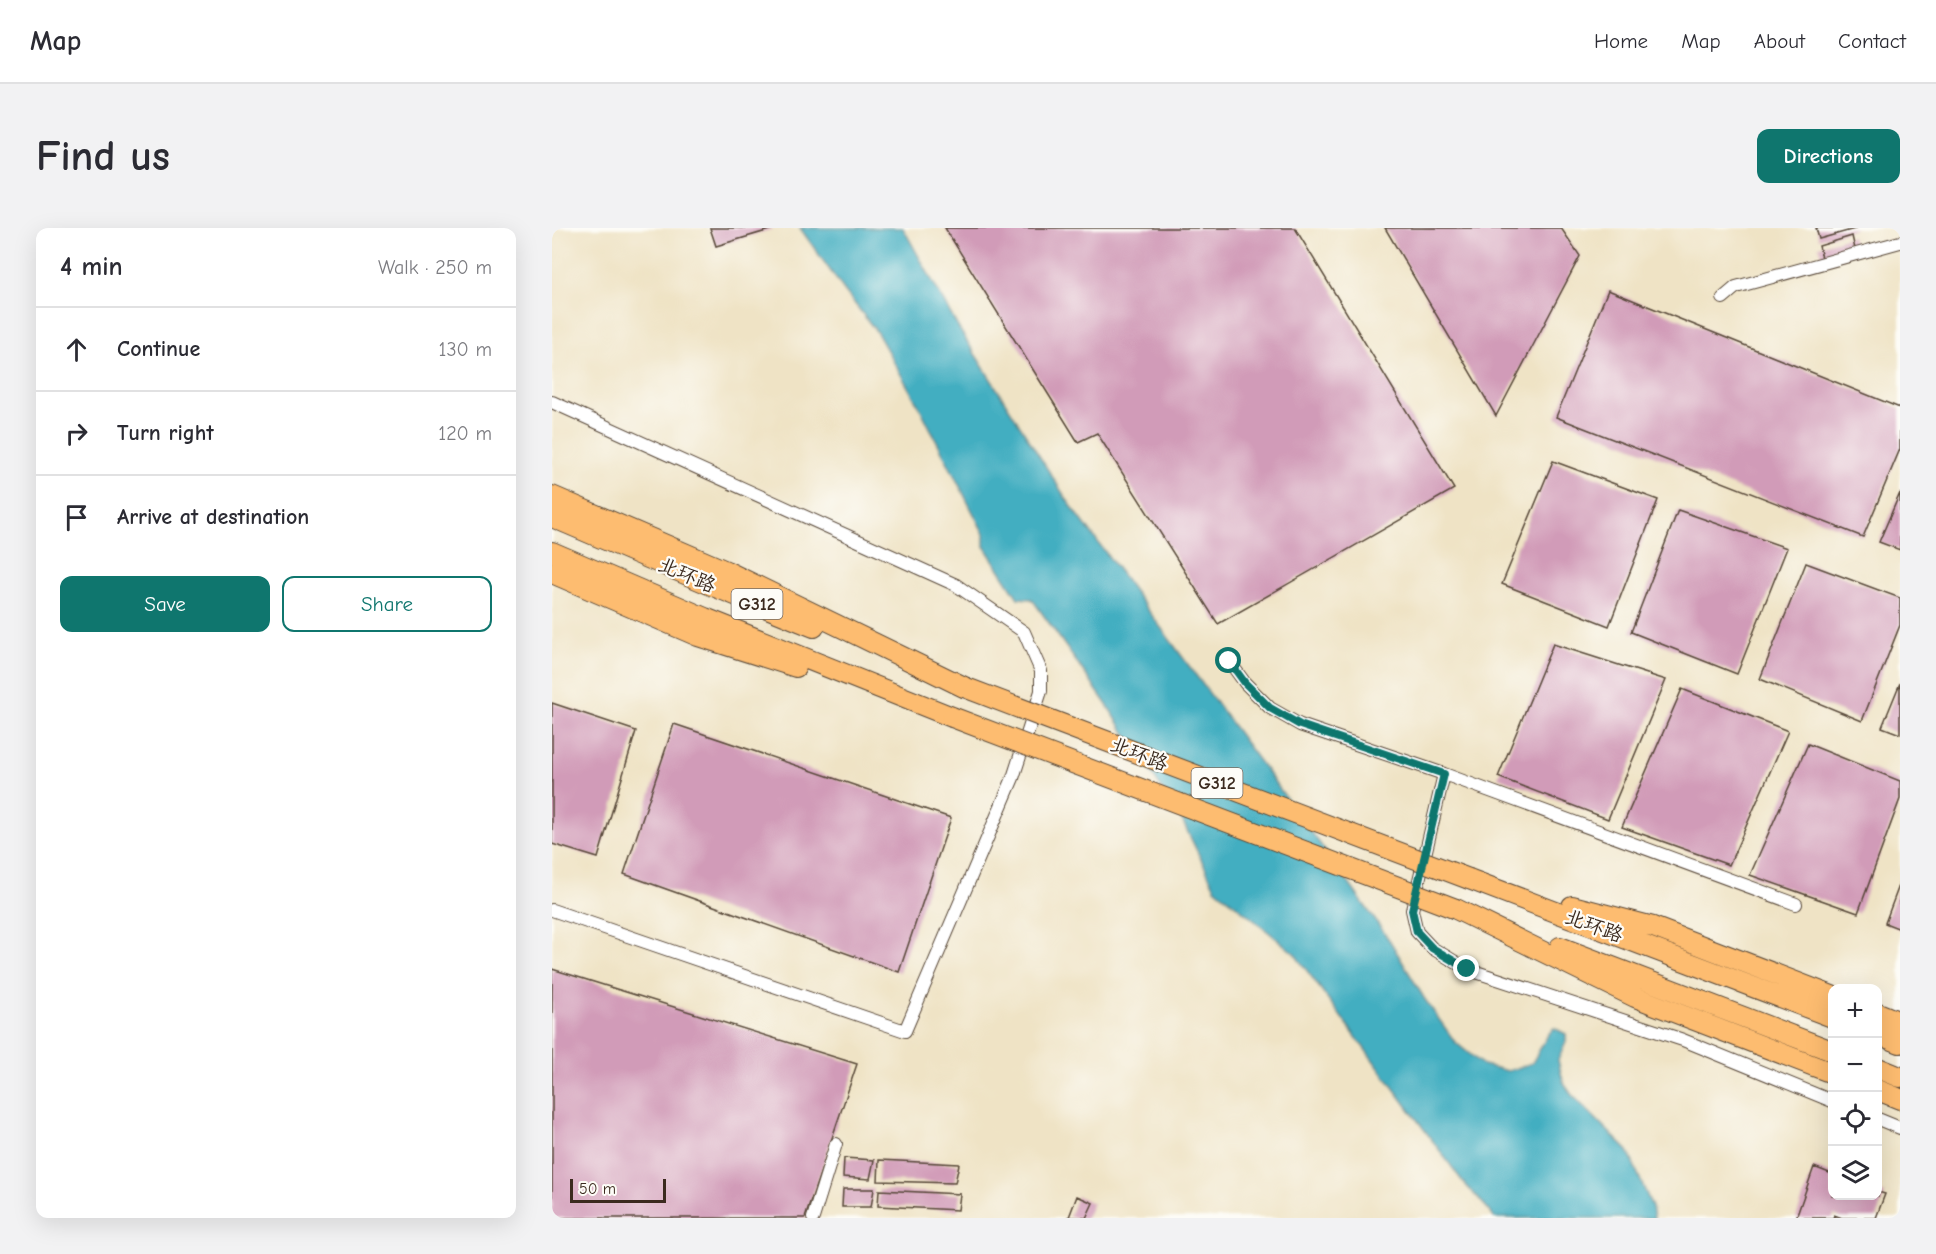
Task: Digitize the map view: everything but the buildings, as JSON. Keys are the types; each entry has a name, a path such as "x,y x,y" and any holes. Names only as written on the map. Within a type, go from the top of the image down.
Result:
{"highway":[{"path":"552,496 726,571 964,687"},
{"name":"北环路","path":"552,517 718,588 964,687 1828,1015"},
{"name":"北环路","path":"552,552 705,618 952,717 1828,1049"},
{"path":"552,573 698,636 952,717"},
{"path":"1469,879 1653,927 1828,994"},
{"path":"1456,909 1635,997 1828,1071"},
{"path":"1882,1015 1900,1022"},
{"path":"1882,1036 1900,1043"},
{"path":"1882,1070 1900,1077"},
{"path":"1882,1092 1900,1099"}],"street":[{"path":"1723,298 1736,287 1900,242"},
{"path":"552,402 956,585 1024,632 1041,671 1041,691 1013,778 905,1031 552,910"},
{"path":"1229,661 1245,683 1270,708 1300,725 1444,774 1796,904"},
{"path":"1444,774 1412,910 1417,932 1432,948 1467,969 1683,1040 1828,1099"},
{"path":"1882,1121 1900,1128"},
{"path":"813,1218 836,1144"}],"water":[{"path":"800,228 903,228 958,327 1067,500 1348,882 1390,941 1424,998 1455,1042 1483,1065 1508,1071 1532,1063 1554,1028 1566,1034 1566,1042 1558,1060 1563,1081 1571,1094 1628,1151 1652,1207 1654,1218 1494,1218 1463,1182 1294,953 1215,888 1181,818 1105,702 1032,599 1018,598 984,546 984,534 920,408 876,331"}],"route":[{"path":"1229,661 1245,683 1270,708 1300,725 1444,774 1412,910 1417,932 1432,948 1467,969"}]}
